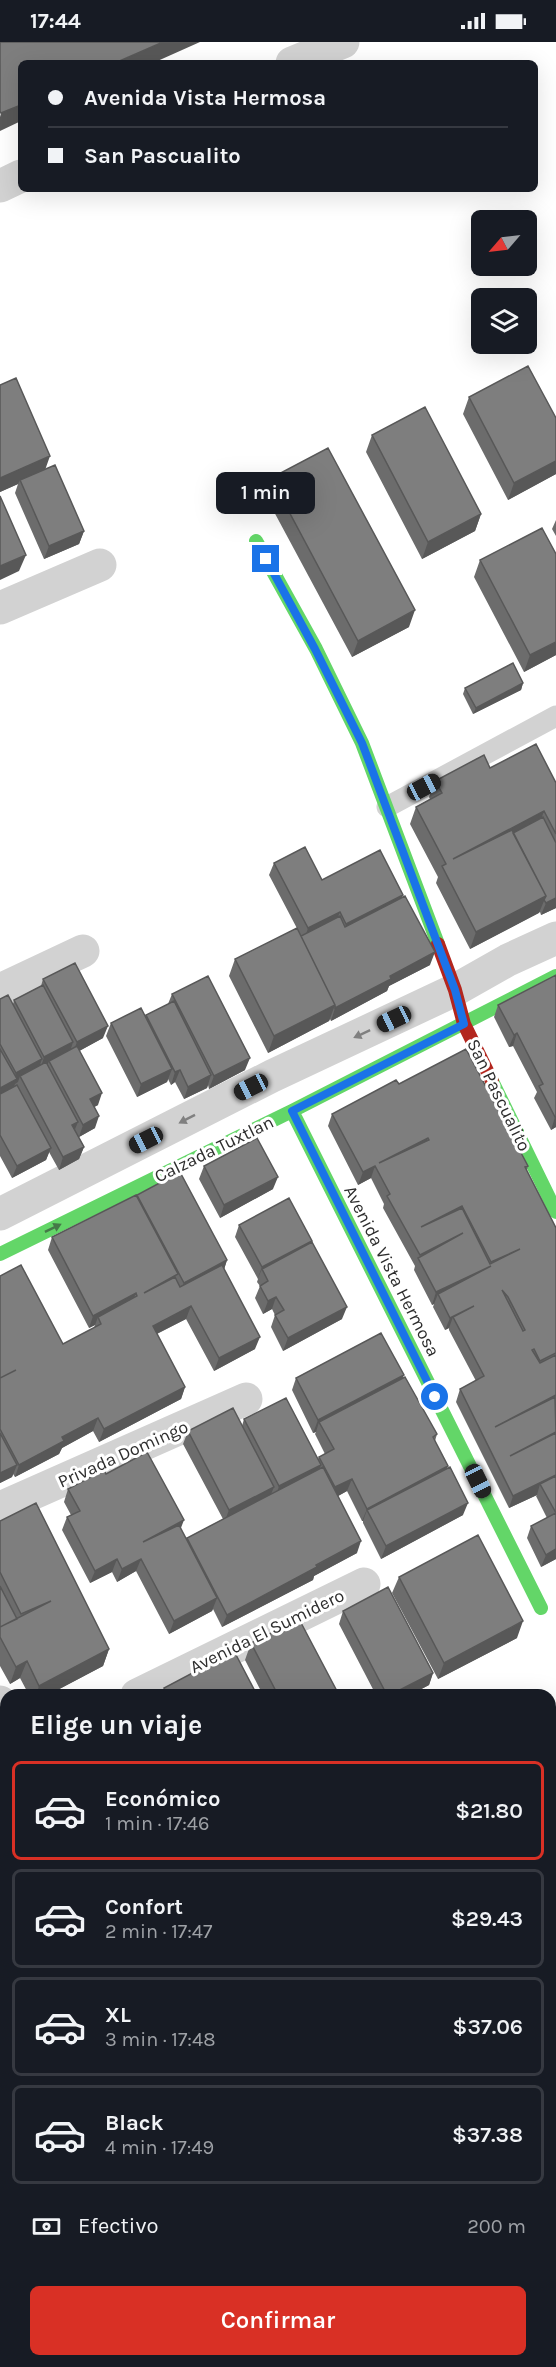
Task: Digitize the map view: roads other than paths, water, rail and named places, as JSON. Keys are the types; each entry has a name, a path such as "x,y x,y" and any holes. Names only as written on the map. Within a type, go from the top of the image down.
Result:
{"street":[{"path":"299,60 344,42"},
{"path":"0,186 18,178"},
{"name":"San Pascualito","path":"256,541 321,659 362,743 455,990 464,1024 556,1212"},
{"path":"0,608 100,565"},
{"path":"0,1214 272,1076 455,990 508,960 556,938"},
{"path":"0,990 83,951"},
{"name":"Calzada Tuxtlan","path":"0,1254 292,1111 556,976"},
{"name":"Avenida Vista Hermosa","path":"292,1111 541,1608"},
{"name":"Privada Domingo","path":"0,1508 246,1399"},
{"name":"Avenida El Sumidero","path":"149,1689 364,1584"}],"lane":[{"path":"387,807 556,716"}]}
